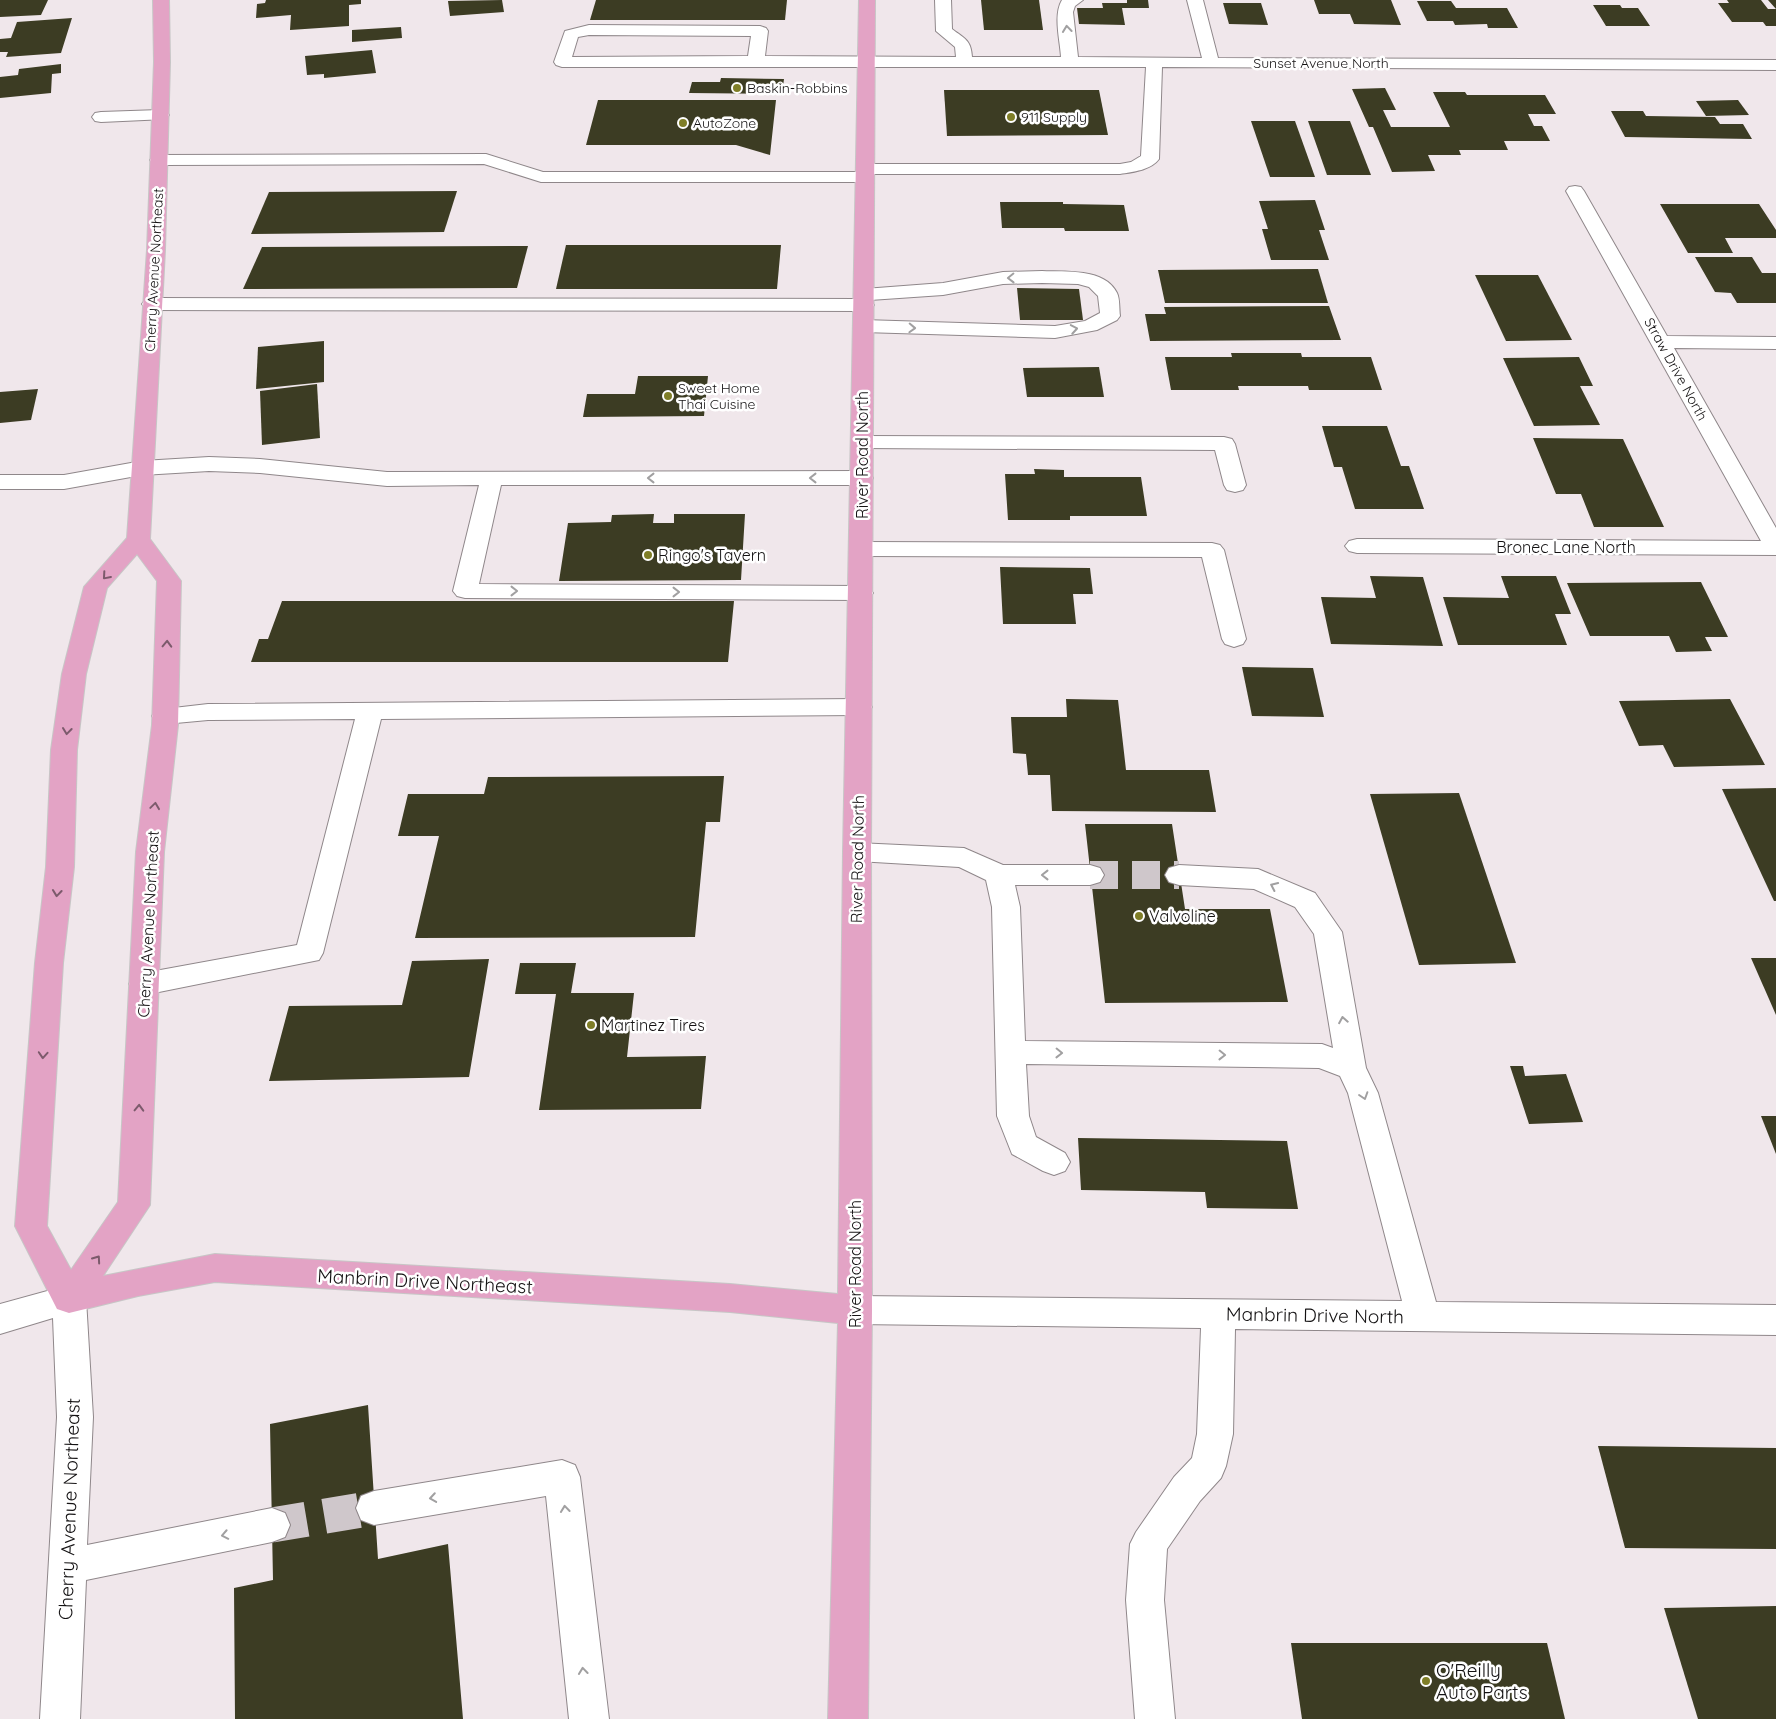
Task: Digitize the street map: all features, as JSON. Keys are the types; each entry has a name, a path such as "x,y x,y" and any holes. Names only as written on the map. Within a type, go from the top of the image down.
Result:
{"main road":[{"name":"Cherry Avenue Northeast","path":"138,539 168,581 165,716 150,852 134,1205 69,1299 31,1226 49,963 60,867 64,750 74,674 96,587 138,539 159,160 161,0"},
{"name":"River Road North","path":"848,1719 855,1310 857,852 867,0"},
{"name":"Manbrin Drive Northeast","path":"69,1299 138,1282 215,1268 730,1298 855,1310"}],"street":[{"path":"943,0 944,31 963,45 964,62"},
{"path":"1070,62 1065,12 1068,3 1075,0"},
{"path":"1195,0 1211,63"},
{"name":"Sunset Avenue North","path":"756,61 760,32 589,30 570,34 562,62 866,61 1776,65"},
{"path":"159,160 486,159 541,177 1111,169 1136,166 1150,159 1154,62"},
{"path":"101,118 160,115"},
{"name":"Straw Drive North","path":"1576,190 1776,548"},
{"path":"152,304 864,309 1055,332 1090,326 1110,316 1108,294 1096,283 1080,278 1003,278 943,289 864,309"},
{"path":"1662,342 1776,343"},
{"path":"862,442 1224,444 1235,484"},
{"path":"0,482 64,482 142,468 208,464 260,466 387,479 862,478"},
{"path":"492,478 465,590 861,594"},
{"name":"Bronec Lane North","path":"1357,546 1776,548"},
{"path":"862,549 1212,550 1234,639"},
{"path":"165,716 208,712 859,707"},
{"path":"144,984 309,953 370,711"},
{"path":"857,852 964,858 999,875 1090,875"},
{"path":"999,875 1006,907 1013,1116 1024,1145 1054,1162"},
{"path":"1179,875 1258,878 1305,900 1328,932 1351,1068 1363,1093 1423,1317"},
{"path":"1011,1052 1322,1056 1351,1068"},
{"name":"Manbrin Drive Northeast","path":"0,1319 69,1299"},
{"name":"Cherry Avenue Northeast","path":"60,1719 74,1417 69,1299"},
{"name":"Manbrin Drive North","path":"855,1310 1776,1320"},
{"path":"1156,1719 1145,1600 1149,1544 1187,1489 1208,1466 1215,1434 1218,1314"},
{"path":"374,1508 562,1477 589,1719"},
{"path":"68,1566 272,1525"}],"building":[{"path":"0,0 48,0 41,15 0,17"},
{"path":"266,0 361,0 361,4 349,5 349,26 290,30 291,15 256,18 257,4 265,3"},
{"path":"502,0 504,12 450,16 448,1"},
{"path":"596,0 787,0 785,20 590,20"},
{"path":"981,0 1039,0 1043,30 984,30"},
{"path":"1127,0 1148,0 1149,8 1122,8 1125,25 1079,24 1077,8 1103,8 1102,3 1127,3"},
{"path":"1314,0 1391,0 1401,25 1354,24 1350,14 1319,14"},
{"path":"1727,0 1761,0 1768,9 1776,9 1776,26 1766,26 1763,22 1732,22 1718,3 1729,3"},
{"path":"1768,0 1776,0 1776,9"},
{"path":"1417,1 1451,1 1456,8 1507,8 1518,28 1488,28 1487,24 1455,25 1453,21 1427,21"},
{"path":"1223,3 1261,3 1268,25 1229,24"},
{"path":"1593,5 1620,5 1622,8 1638,8 1650,26 1606,26"},
{"path":"72,18 61,53 6,57 8,52 0,52 0,39 11,38 17,22"},
{"path":"401,27 402,38 352,42 352,30"},
{"path":"372,50 376,73 324,78 324,74 307,75 305,56"},
{"path":"61,64 61,73 52,74 51,93 0,98 0,77 18,75 19,69"},
{"name":"Baskin-Robbins","path":"721,78 784,79 782,94 689,93 692,82 720,82"},
{"path":"1385,88 1396,110 1383,110 1391,127 1450,127 1433,92 1465,92 1467,95 1545,95 1556,114 1528,114 1534,126 1542,126 1550,141 1504,141 1508,150 1459,150 1461,155 1428,155 1435,171 1392,172 1373,127 1369,127 1352,89"},
{"path":"944,90 1099,90 1108,135 947,136"},
{"name":"AutoZone","path":"598,100 776,100 770,155 736,145 586,145"},
{"path":"1738,100 1749,115 1706,116 1696,101"},
{"path":"1611,111 1643,111 1646,116 1715,117 1720,124 1743,124 1752,139 1625,137"},
{"path":"1251,121 1295,121 1315,177 1270,177"},
{"path":"1308,121 1350,121 1371,175 1327,175"},
{"path":"457,191 444,232 251,234 269,192"},
{"path":"1315,200 1325,230 1319,230 1329,260 1271,260 1262,229 1268,229 1259,201"},
{"path":"1000,202 1063,202 1063,204 1124,205 1129,231 1065,231 1064,228 1002,228"},
{"path":"1660,204 1759,204 1776,230 1776,238 1725,238 1733,253 1688,253"},
{"path":"566,245 781,245 777,289 556,289"},
{"path":"528,246 517,288 243,289 262,247"},
{"path":"1695,257 1752,257 1762,273 1776,273 1776,303 1737,303 1731,293 1715,292"},
{"path":"1318,269 1328,303 1165,303 1158,270"},
{"path":"1475,275 1538,275 1572,340 1506,341"},
{"path":"1017,288 1079,289 1083,320 1020,320"},
{"path":"1329,306 1341,340 1150,341 1145,314 1166,314 1164,307"},
{"path":"324,341 324,382 256,389 258,347"},
{"path":"1231,353 1301,353 1302,357 1371,357 1382,390 1309,390 1308,386 1238,386 1239,390 1171,390 1165,357 1232,357"},
{"path":"1579,357 1593,386 1580,386 1600,425 1534,426 1503,358"},
{"path":"1099,367 1104,397 1027,397 1023,368"},
{"path":"638,376 708,376 704,416 583,417 587,394 635,394"},
{"path":"317,384 320,438 262,445 260,391"},
{"path":"38,389 31,420 0,423 0,392"},
{"path":"1322,426 1387,426 1401,466 1409,466 1424,509 1355,509 1342,467 1334,467"},
{"path":"1533,438 1623,439 1664,527 1594,527 1581,494 1556,494"},
{"path":"1034,469 1064,470 1064,477 1141,477 1147,516 1070,516 1070,520 1008,520 1005,474 1035,474"},
{"path":"654,514 653,523 674,523 674,514 745,514 741,580 559,581 568,523 611,522 612,515"},
{"path":"1000,567 1090,568 1093,594 1073,594 1076,624 1003,624"},
{"path":"1370,576 1423,577 1443,646 1331,644 1321,597 1376,598"},
{"path":"1501,576 1556,576 1571,614 1555,614 1567,645 1458,645 1443,597 1509,598"},
{"path":"1701,582 1728,637 1705,637 1712,651 1676,652 1669,636 1590,636 1567,583"},
{"path":"282,601 734,601 728,662 251,662 259,639 268,639"},
{"path":"1242,667 1313,668 1324,717 1252,716"},
{"path":"1066,699 1118,700 1126,770 1209,770 1216,812 1052,811 1050,775 1028,775 1026,754 1013,753 1011,717 1067,717"},
{"path":"1730,699 1765,765 1674,767 1663,745 1639,746 1619,701"},
{"path":"724,776 720,822 706,822 695,937 415,938 439,836 398,836 408,794 484,794 488,777"},
{"path":"1776,788 1776,901 1774,901 1722,789"},
{"path":"1459,793 1516,963 1419,965 1370,794"},
{"path":"1085,824 1172,824 1185,909 1270,909 1288,1002 1105,1003"},
{"path":"1751,958 1776,958 1776,1015"},
{"path":"489,959 469,1077 269,1081 289,1006 402,1005 412,961"},
{"name":"Martinez Tires","path":"520,963 576,963 571,993 634,993 627,1057 706,1056 701,1109 539,1110 556,994 515,994"},
{"path":"1510,1066 1523,1066 1525,1076 1566,1074 1583,1122 1529,1124"},
{"path":"1761,1116 1776,1116 1776,1154"},
{"path":"1078,1138 1287,1141 1298,1209 1207,1208 1205,1192 1081,1190"},
{"path":"368,1405 378,1559 448,1544 463,1719 235,1719 234,1588 273,1580 270,1424"},
{"path":"1598,1446 1776,1448 1776,1549 1625,1548"},
{"path":"1776,1606 1776,1719 1698,1719 1664,1608"},
{"name":"O'Reilly Auto Parts","path":"1291,1643 1547,1643 1565,1719 1302,1719"}],"tunnel":[{"path":"1090,875 1179,875"},
{"path":"272,1525 374,1508"}],"place":[{"name":"Baskin-Robbins","path":"737,88"},
{"name":"911 Supply","path":"1011,117"},
{"name":"AutoZone","path":"683,123"},
{"name":"Sweet Home Thai Cuisine","path":"668,396"},
{"name":"Ringo's Tavern","path":"648,555"},
{"name":"Valvoline","path":"1139,916"},
{"name":"Martinez Tires","path":"591,1025"},
{"name":"O'Reilly Auto Parts","path":"1426,1681"}]}
